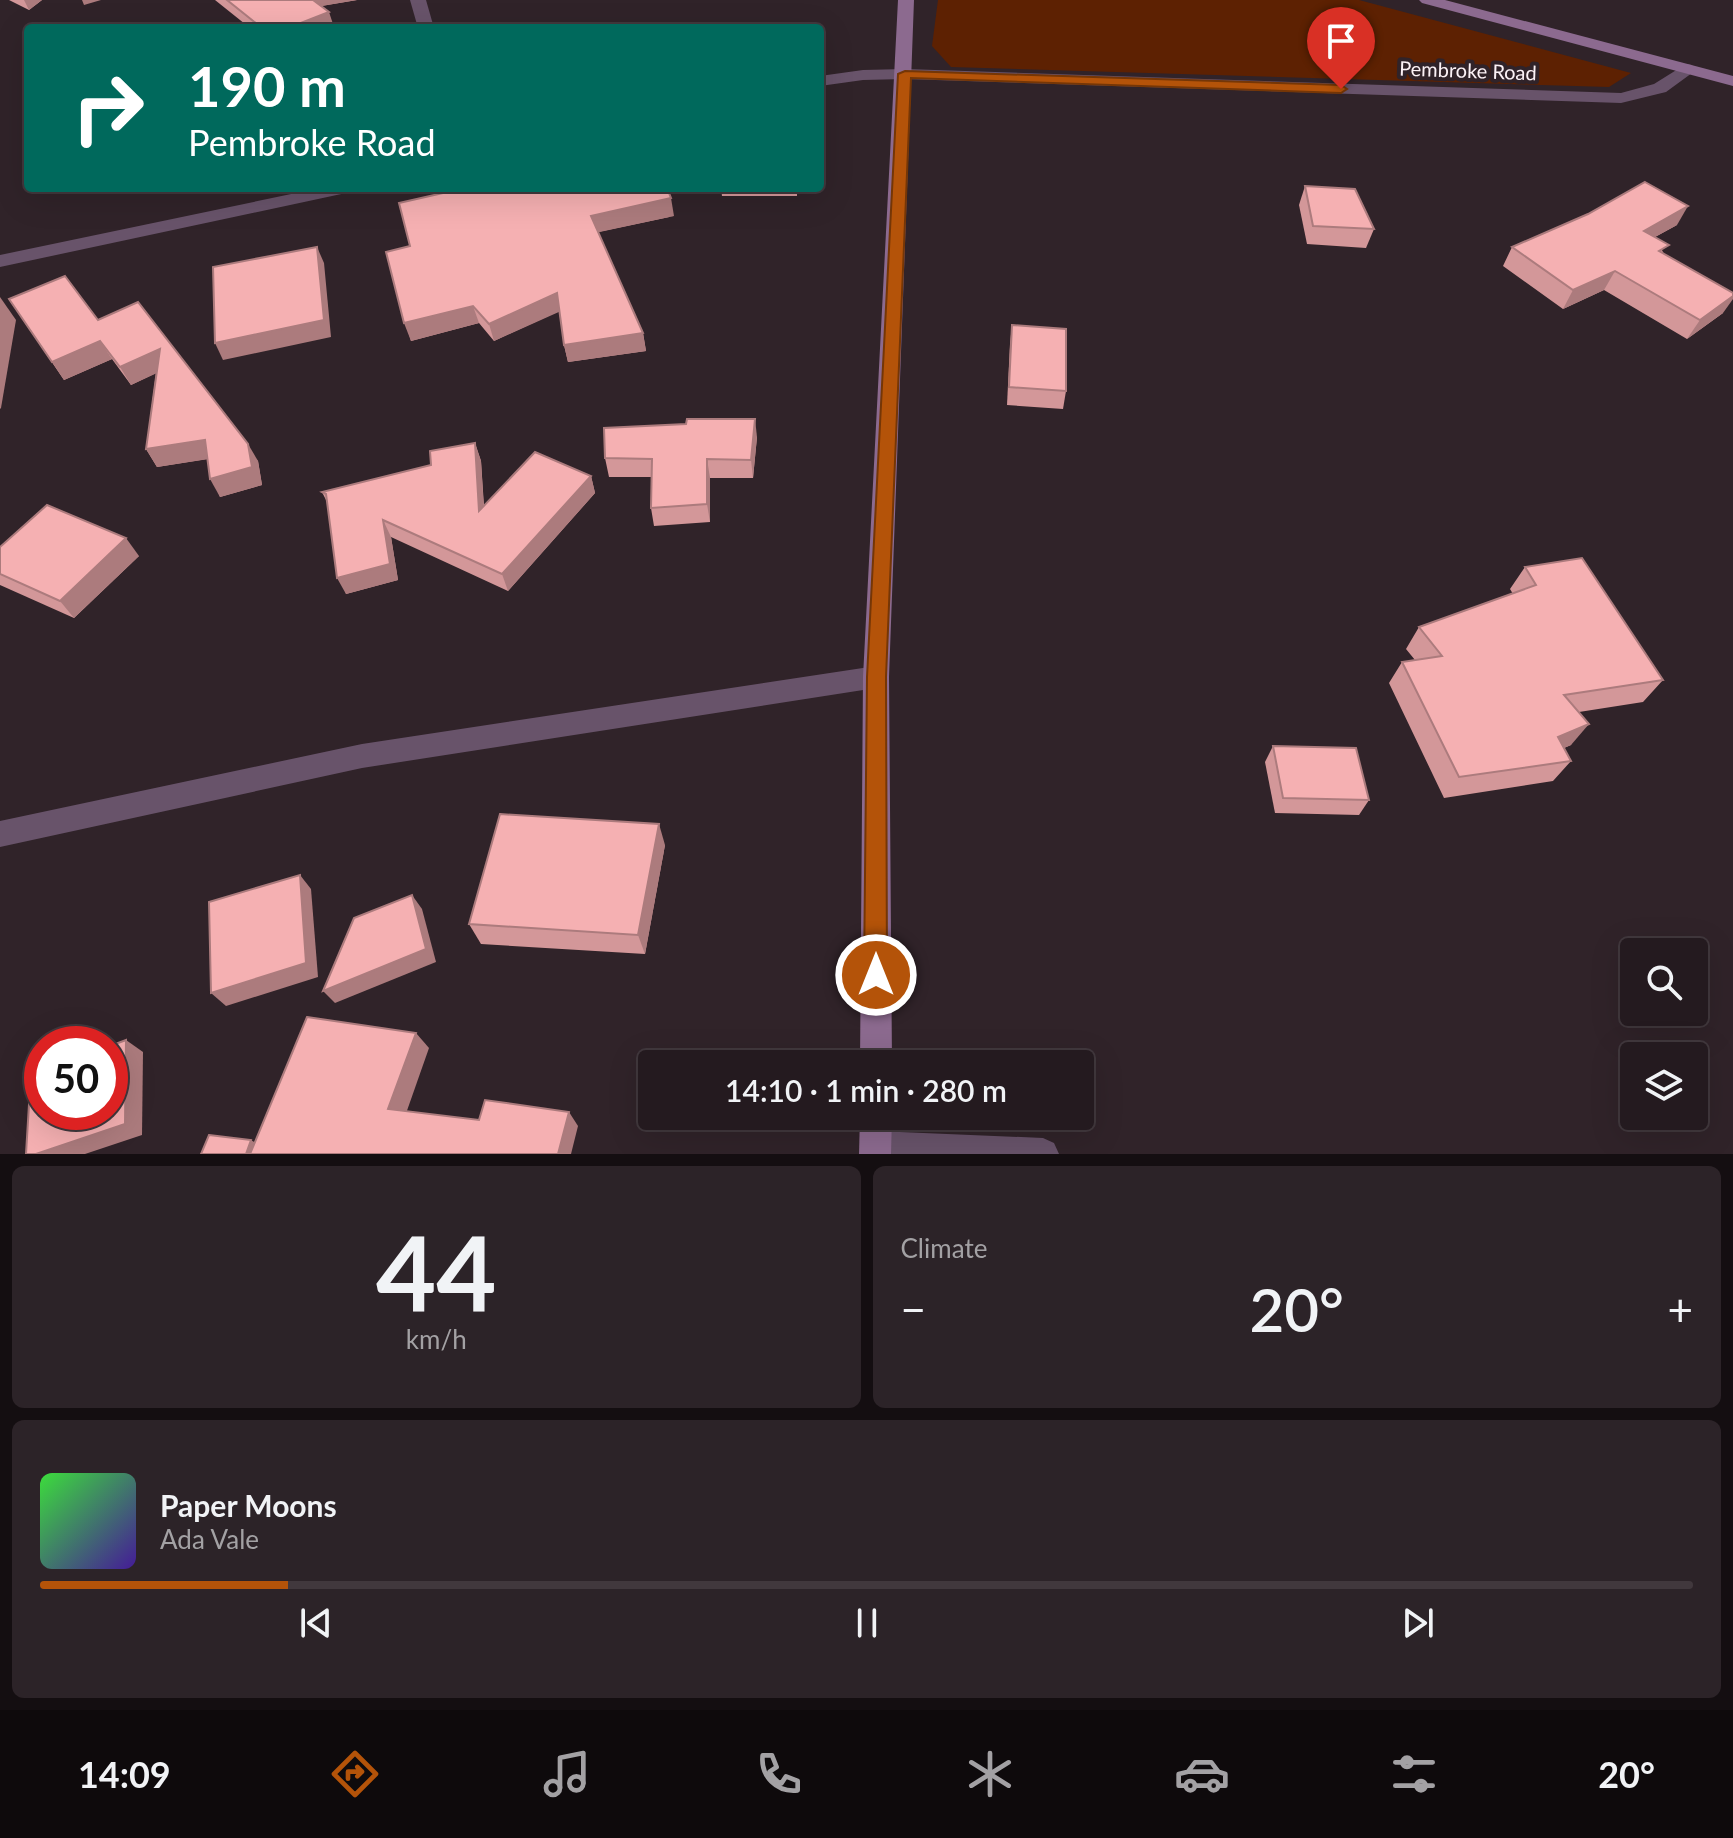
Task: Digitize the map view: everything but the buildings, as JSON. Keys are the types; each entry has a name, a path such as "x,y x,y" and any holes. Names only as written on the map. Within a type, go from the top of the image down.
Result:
{"main road":[{"path":"876,1050 876,677 906,0"},
{"path":"1427,0 1733,81"}],"street":[{"path":"418,0 425,24"},
{"name":"Pembroke Road","path":"824,80 905,74 1621,98 1660,88 1686,69"},
{"path":"0,261 327,192"},
{"path":"0,834 362,756 876,677"},
{"path":"875,1139 1043,1154"}],"shaded area":[{"path":"938,0 1359,0 1631,73 1609,87 951,67 932,46"}],"route":[{"path":"876,975 876,677 905,74 1341,89"}]}
